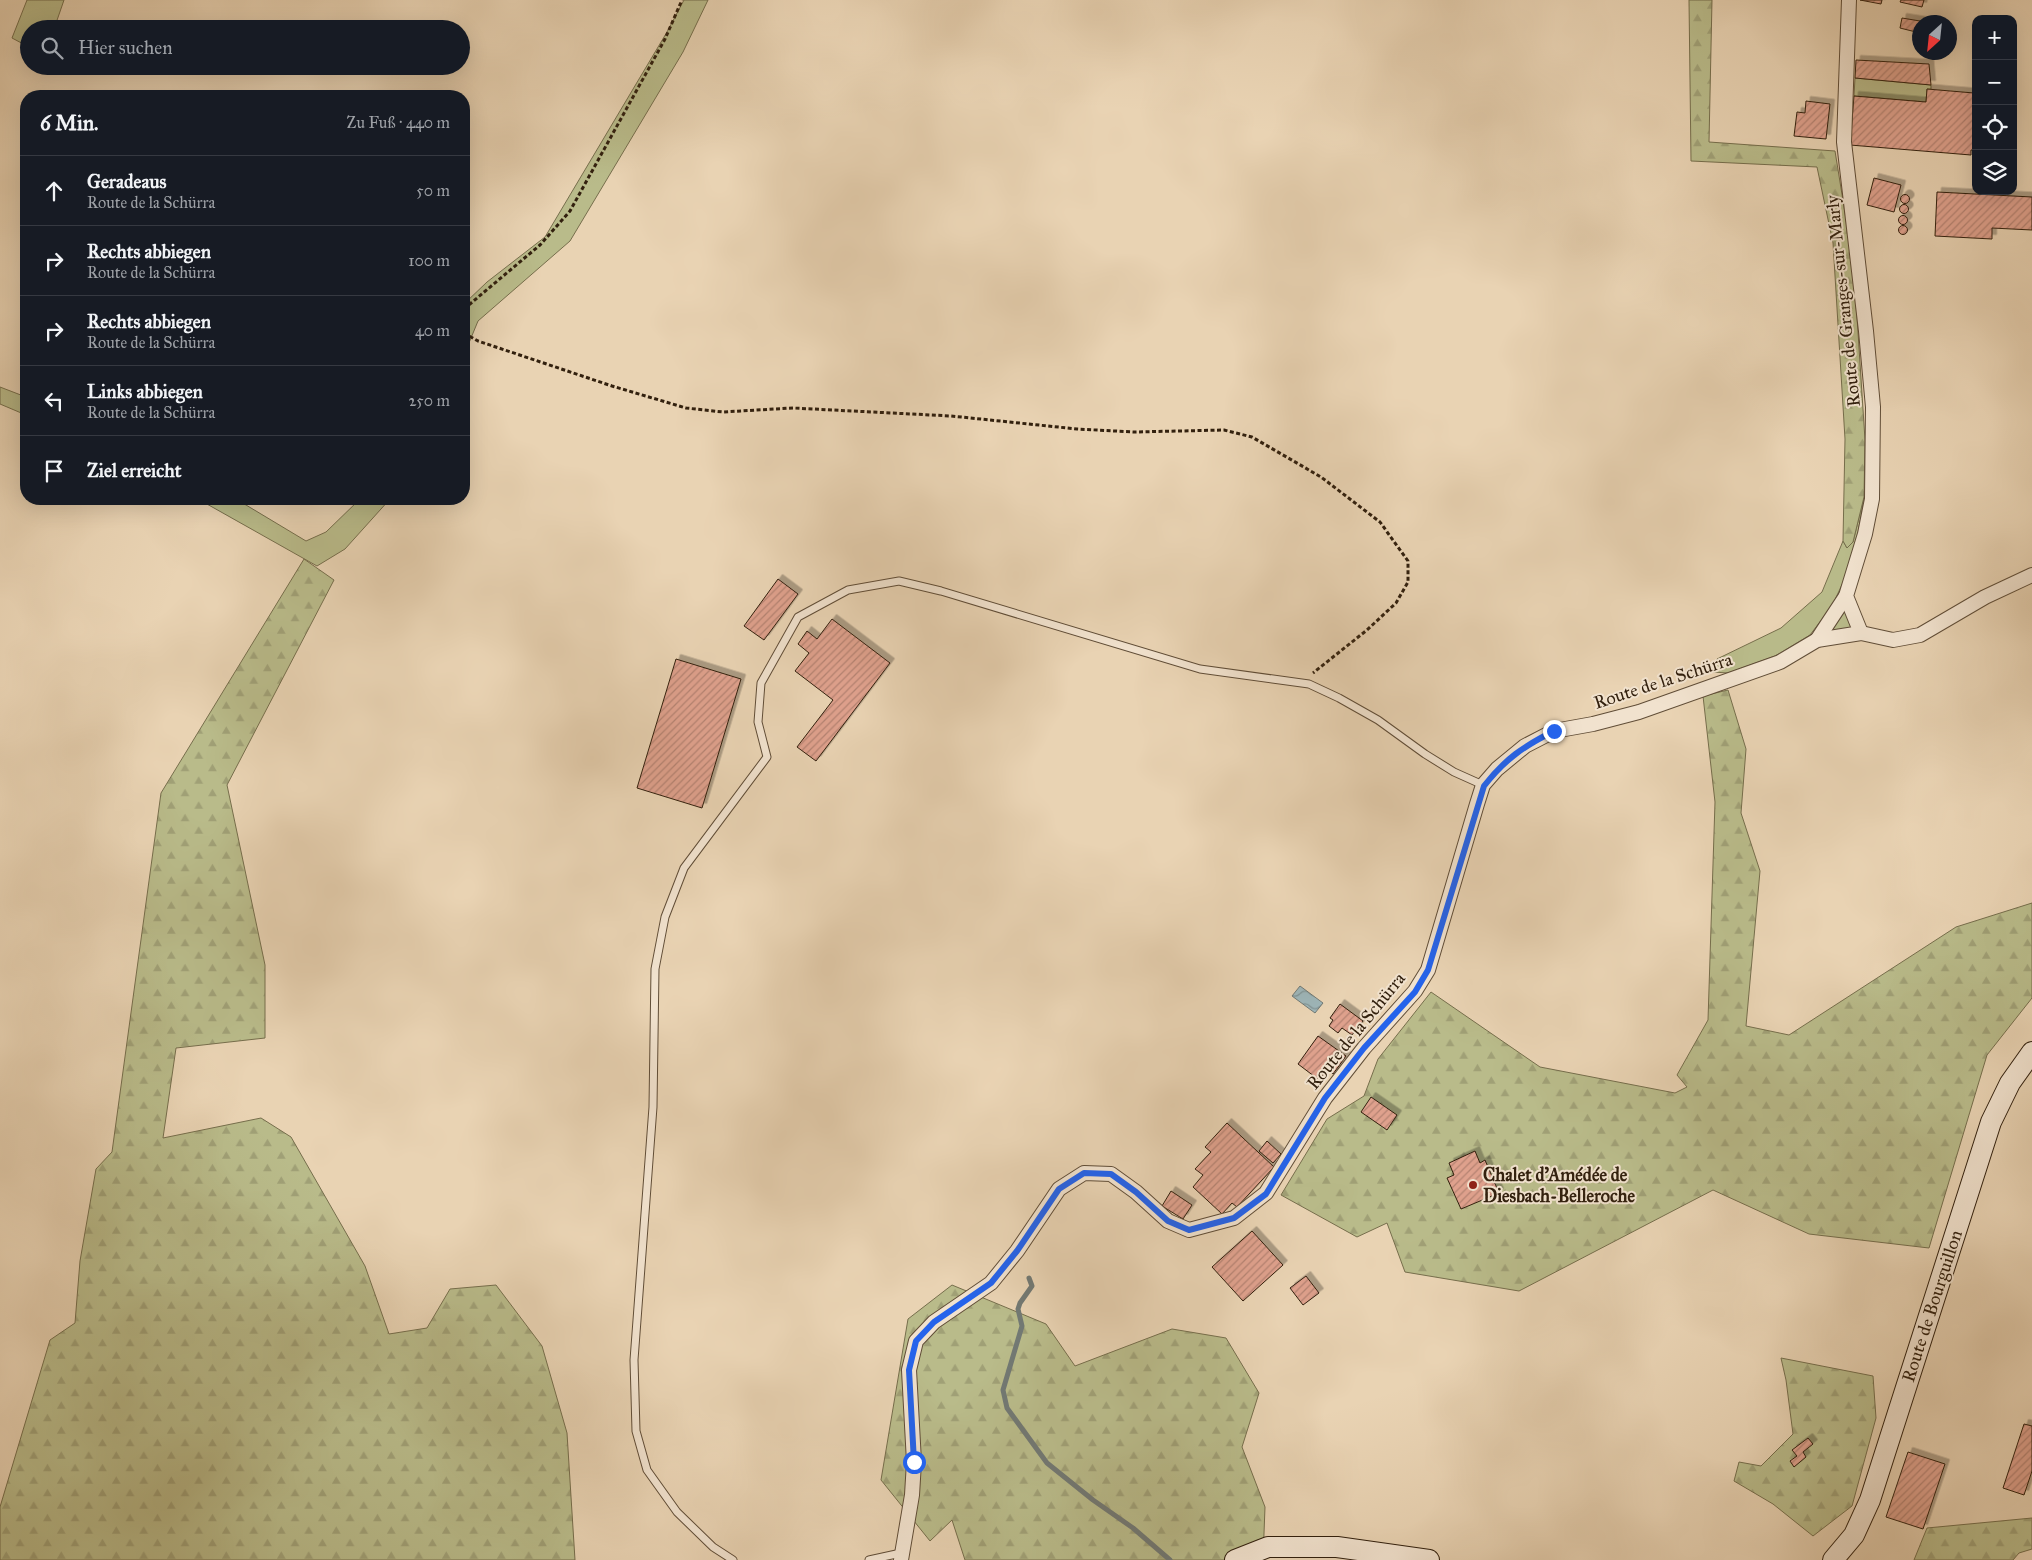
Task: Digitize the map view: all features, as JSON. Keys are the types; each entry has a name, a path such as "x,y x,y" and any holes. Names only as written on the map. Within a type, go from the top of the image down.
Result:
{"main road":[{"name":"Route de Bourguillon","path":"1833,1560 1854,1535 1870,1500 1991,1122 2010,1083 2032,1052"},
{"path":"1235,1560 1268,1547 1327,1547 1429,1560"}],"street":[{"name":"Route de Granges-sur-Marly","path":"1817,640 1846,596 1866,534 1872,499 1873,407 1844,142 1849,0"},
{"name":"Route de la Schürra","path":"901,1556 913,1486 914,1462 909,1370 916,1341 934,1322 991,1283 1017,1251 1059,1189 1084,1173 1111,1174 1136,1192 1168,1221 1189,1230 1234,1218 1266,1194 1325,1098 1364,1048 1415,992 1428,970 1484,786 1497,769 1524,746 1554,731 1593,724 1640,712 1780,662 1817,640 1862,633 1893,640 1920,635 1985,597 2032,575"},
{"path":"1846,596 1862,633"}],"lane":[{"path":"733,1560 713,1547 676,1512 647,1470 636,1431 634,1360 653,1107 655,969 665,917 684,868 768,757 758,722 761,683 798,617 848,590 899,581 941,591 1200,669 1309,684 1355,707 1454,772 1484,786"},
{"path":"870,1560 901,1556"}],"path":[{"path":"470,304 540,245 570,211 665,39 682,0"},
{"path":"470,336 478,341 612,386 686,408 723,412 793,408 951,416 1077,429 1134,432 1224,430 1252,437 1321,477 1380,522 1408,561 1408,582 1396,603 1367,630 1313,672 1309,684"}],"green space":[{"path":"27,0 64,0 57,20 20,20 20,42 12,38"},
{"path":"684,0 708,0 683,52 570,241 478,321 470,340 470,298 487,282 545,237 667,32"},
{"path":"1689,0 1712,0 1709,142 1835,151 1850,244 1865,440 1864,497 1853,542 1847,548 1843,541 1845,439 1833,243 1817,167 1691,161"},
{"path":"1855,78 1931,85 1931,89 1927,89 1926,102 1854,96"},
{"path":"0,387 20,395 20,412 0,404"},
{"path":"1864,497 1857,539 1847,574 1832,606 1810,635 1775,656 1728,673 1713,672 1717,659 1781,628 1822,592 1843,541 1847,548 1853,542"},
{"path":"209,505 246,505 306,541 326,532 354,505 385,505 345,549 317,566"},
{"path":"304,559 334,580 227,785 265,965 265,1038 176,1048 163,1138 261,1118 291,1137 365,1266 389,1334 427,1328 450,1289 496,1285 542,1346 567,1433 575,1560 0,1560 0,1507 50,1340 75,1323 80,1261 96,1169 112,1152 161,793"},
{"path":"1845,608 1851,626 1849,629 1832,631 1830,627"},
{"path":"1728,690 1746,749 1741,813 1760,871 1746,1026 1789,1035 1956,927 2032,903 2032,998 1987,1055 1929,1248 1809,1234 1713,1190 1519,1291 1405,1272 1387,1223 1357,1237 1281,1195 1327,1119 1364,1096 1378,1059 1431,992 1540,1067 1675,1093 1687,1087 1677,1075 1708,1020 1715,802 1703,696"},
{"path":"952,1285 1046,1324 1075,1366 1172,1329 1226,1338 1259,1393 1242,1447 1265,1507 1263,1560 965,1560 952,1520 930,1541 881,1480 908,1319"},
{"path":"1781,1358 1873,1376 1876,1418 1852,1506 1813,1536 1773,1504 1734,1481 1739,1462 1761,1466 1793,1434 1786,1380"},
{"path":"2032,1518 2032,1549 2019,1553 2013,1560 1914,1560 1927,1528"}],"water":[{"path":"1300,986 1323,1003 1315,1013 1292,996"}],"building":[{"path":"1860,0 1882,0 1881,4"},
{"path":"1901,0 1924,0 1922,7 1900,2"},
{"path":"1902,18 1912,20 1912,31 1900,28"},
{"path":"1856,60 1929,64 1931,85 1855,78"},
{"path":"1927,89 1972,93 1971,155 1850,145 1854,96 1926,102"},
{"path":"1806,101 1830,104 1826,139 1794,136 1797,112 1805,113"},
{"path":"1874,178 1901,185 1894,212 1867,205"},
{"path":"1937,192 2032,197 2032,230 1992,228 1992,239 1935,236"},
{"path":"1905,195 1909,199 1905,203 1901,199"},
{"path":"1904,205 1908,209 1904,213 1900,209"},
{"path":"1903,216 1907,220 1903,224 1899,220"},
{"path":"1903,226 1907,230 1903,234 1899,230"},
{"path":"778,579 798,594 764,640 744,626"},
{"path":"832,619 890,663 816,761 797,747 833,700 795,671 809,653 798,644 807,631 817,639"},
{"path":"676,659 741,679 702,808 637,788"},
{"path":"1340,1004 1363,1021 1352,1035 1342,1028 1338,1033 1329,1026 1333,1020 1330,1018"},
{"path":"1318,1036 1346,1056 1333,1074 1327,1069 1319,1080 1298,1064"},
{"path":"1371,1097 1397,1115 1387,1130 1361,1112"},
{"path":"1227,1123 1274,1167 1237,1207 1232,1203 1222,1214 1193,1187 1203,1175 1195,1169 1211,1152 1205,1147"},
{"path":"1267,1141 1281,1154 1273,1163 1259,1151"},
{"name":"Chalet d'Amédée de Diesbach-Belleroche","path":"1475,1151 1480,1163 1485,1160 1499,1193 1461,1209 1447,1178 1454,1175 1449,1163"},
{"path":"1171,1191 1192,1205 1183,1219 1162,1206"},
{"path":"1252,1231 1283,1265 1243,1301 1212,1267"},
{"path":"1306,1276 1319,1293 1303,1305 1290,1288"},
{"path":"2024,1424 2032,1426 2032,1471 2024,1495 2003,1488"},
{"path":"1808,1438 1813,1444 1803,1452 1806,1457 1794,1467 1790,1461 1797,1456 1792,1450"},
{"path":"1908,1452 1945,1464 1923,1529 1886,1517"}],"waterway":[{"path":"1029,1278 1032,1286 1018,1309 1022,1326 1003,1390 1007,1408 1047,1463 1093,1500 1133,1528 1170,1560"}],"place":[{"name":"Chalet d'Amédée de Diesbach-Belleroche","path":"1473,1185"}],"route":[{"path":"914,1462 909,1370 916,1341 934,1322 991,1283 1017,1251 1059,1189 1084,1173 1111,1174 1136,1192 1168,1221 1189,1230 1234,1218 1266,1194 1325,1098 1364,1048 1415,992 1428,970 1484,786 1497,769 1524,746 1554,731"}]}
